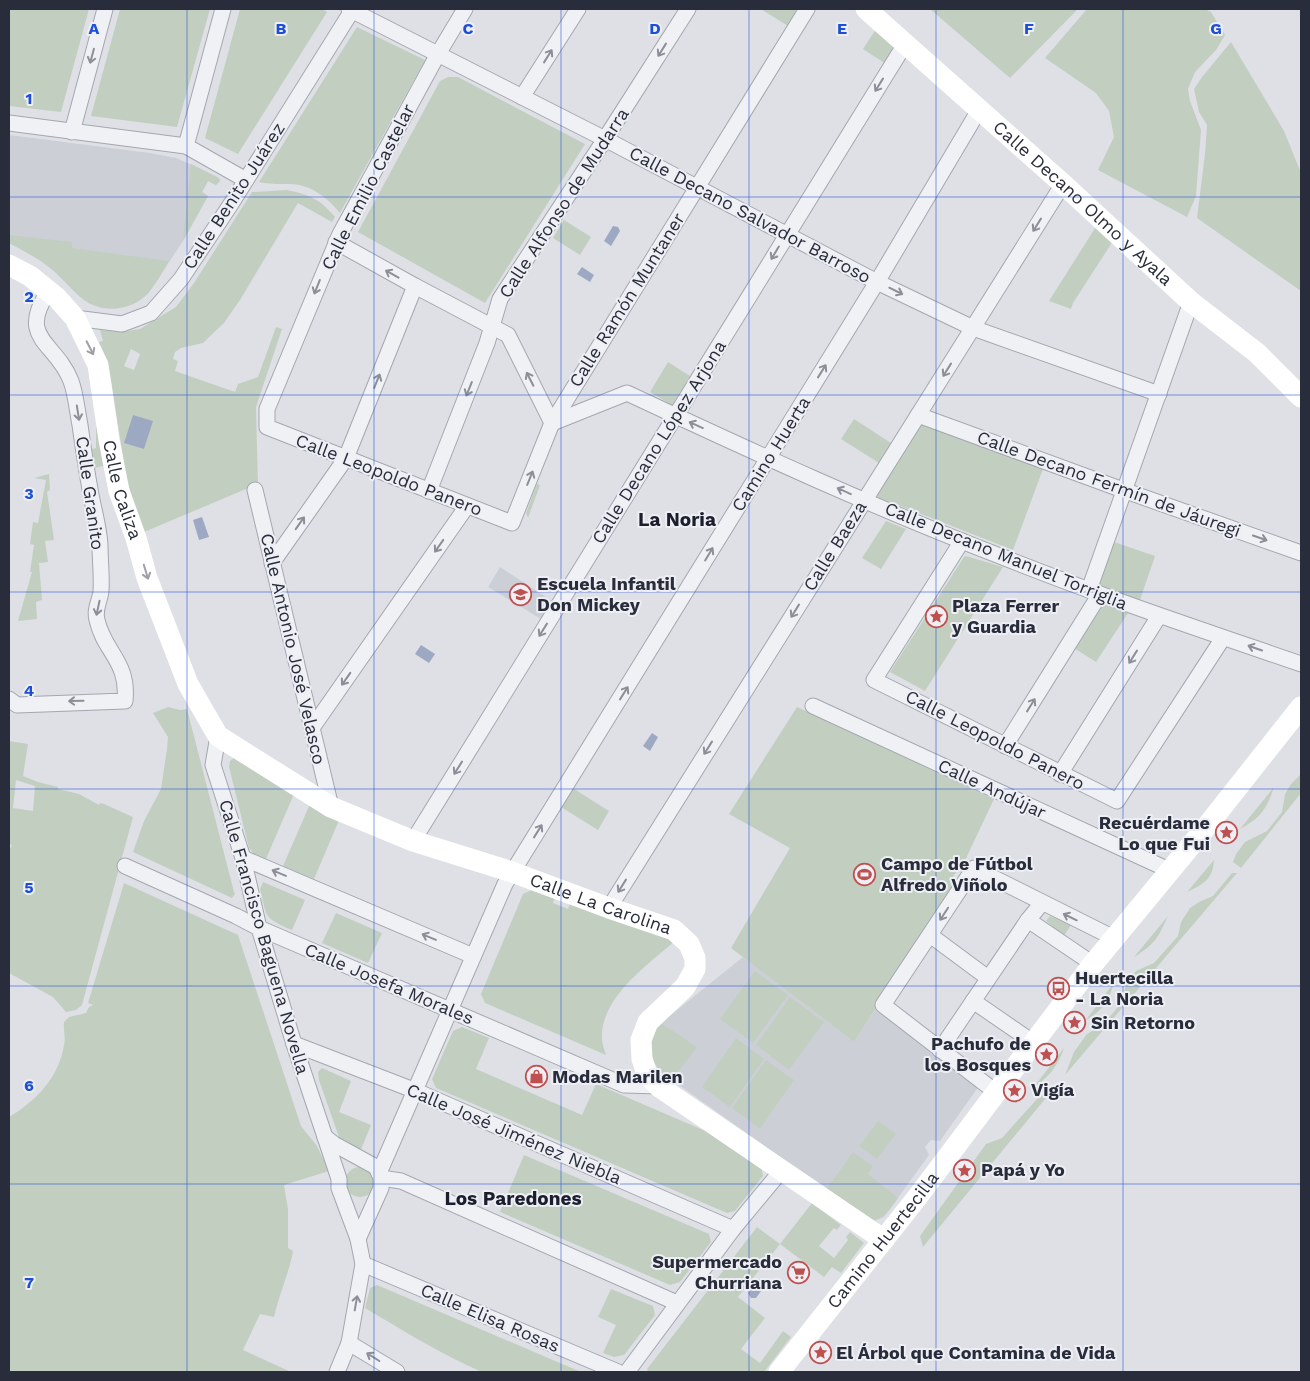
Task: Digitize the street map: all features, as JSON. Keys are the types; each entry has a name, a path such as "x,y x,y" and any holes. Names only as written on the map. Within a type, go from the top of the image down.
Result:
{"street":[{"path":"72,132 104,9"},
{"path":"186,146 224,9"},
{"name":"Calle Decano Salvador Barroso","path":"351,9 877,282 973,328 1159,394"},
{"name":"Calle Benito Juárez","path":"75,318 122,324 151,313 181,279 246,180 351,9"},
{"name":"Calle Emilio Castelar","path":"267,427 268,409 336,242 438,54 465,9"},
{"path":"522,97 578,9"},
{"name":"Calle Alfonso de Mudarra","path":"428,491 492,326 500,299 605,140 688,9"},
{"name":"Calle Ramón Muntaner","path":"512,523 552,423 807,9"},
{"name":"Calle Decano Olmo y Ayala","path":"866,9 1191,302 1257,353 1301,397"},
{"name":"Calle Decano López Arjona","path":"413,840 905,44"},
{"name":"Camino Huerta","path":"380,1176 505,884 877,282 979,110"},
{"path":"9,123 186,146 246,180"},
{"name":"Calle Baeza","path":"609,908 1062,184"},
{"path":"336,242 414,286 508,334 552,423"},
{"name":"Calle Caliza","path":"9,265 30,276 57,298 75,318 98,365 119,491 136,538 147,578 188,684 218,736"},
{"path":"272,563 346,458 414,286"},
{"name":"Calle Granito","path":"9,699 17,705 125,701 126,688 121,666 102,634 96,617 101,588 100,546 74,391 64,366 39,335 36,324 36,315 40,304 48,292"},
{"path":"1005,746 1095,592 1123,490 1191,302"},
{"name":"Calle Decano Manuel Torriglia","path":"552,423 627,393 864,500 962,541 1159,616 1301,664"},
{"name":"Calle Decano Fermín de Jáuregi","path":"918,415 1301,553"},
{"name":"Calle Leopoldo Panero","path":"267,427 512,523"},
{"name":"Calle Antonio José Velasco","path":"255,490 331,807"},
{"path":"312,728 467,506"},
{"name":"Calle Leopoldo Panero","path":"962,541 874,680 1117,801 1223,638"},
{"path":"1060,774 1159,616"},
{"name":"Calle Andújar","path":"813,706 1171,871"},
{"name":"Camino Huertecilla","path":"779,1372 884,1240 1093,964 1171,871 1301,707"},
{"name":"Calle La Carolina","path":"218,736 331,807 413,840 512,872 674,930 689,944 695,958 694,969 685,987 648,1022 641,1040 642,1058 647,1074 658,1086 884,1240"},
{"name":"Calle Francisco Baguena Novella","path":"218,736 213,765 243,858 258,928 339,1179"},
{"path":"243,858 473,956"},
{"name":"Calle Josefa Morales","path":"125,866 236,916 258,928 624,1085 658,1086"},
{"path":"997,1093 883,1005 974,868 1114,938"},
{"path":"940,1050 1042,902"},
{"path":"1028,920 1093,964"},
{"path":"930,936 988,978"},
{"path":"973,1001 1034,1043"},
{"name":"Calle José Jiménez Niebla","path":"294,1044 416,1091 732,1229"},
{"path":"324,1137 376,1168 380,1176 381,1188 358,1239"},
{"path":"337,1372 349,1342 363,1264 358,1239 339,1188 339,1179 344,1168 354,1162 366,1162"},
{"path":"626,1372 732,1229 781,1171"},
{"path":"380,1176 401,1181 677,1303"},
{"path":"343,1196 349,1201 358,1204 368,1203 376,1197"},
{"name":"Calle Elisa Rosas","path":"363,1264 618,1372"},
{"path":"349,1342 397,1372"}],"shaded area":[{"path":"9,135 176,158 219,178 220,181 216,185 208,181 202,192 208,196 183,241 148,294 130,305 114,309 101,308 90,304 79,296 54,271 38,259 9,243"},
{"name":"Escuela Infantil Don Mickey","path":"500,567 552,601 541,619 488,587"},
{"path":"743,957 854,1042 876,1009 979,1086 940,1141 931,1140 925,1147 929,1155 884,1217 875,1221 783,1159 662,1073 656,1066 661,1023"}],"green space":[{"path":"9,9 89,9 61,112 9,106"},
{"path":"120,9 210,9 177,127 91,116"},
{"path":"240,9 322,9 327,12 238,154 205,138"},
{"path":"761,9 793,9 798,12 788,26"},
{"path":"930,9 1078,9 1010,78"},
{"path":"1087,9 1205,9 1211,12 1225,35 1216,50 1195,72 1188,89 1190,101 1201,130 1196,196 1187,217 1098,170 1114,137 1109,111 1096,93 1045,58"},
{"path":"357,27 425,60 340,213 323,196 310,188 294,184 259,182"},
{"path":"876,29 896,48 886,64 863,49"},
{"path":"1231,42 1284,131 1301,173 1301,291 1197,218 1207,125 1199,112 1194,89"},
{"path":"448,77 458,77 585,144 485,303 358,232 440,81"},
{"path":"191,164 219,178 220,181 216,185 208,181 202,192 208,196 183,241"},
{"path":"287,190 302,194 319,202 335,217 332,222 298,203 240,300 224,323 203,343 181,348 175,352 173,359 178,361 175,371 235,392 238,384 258,377 276,327 282,329 256,407 258,484 144,532 139,524 126,476 110,374 99,342 103,341 100,330 121,332 140,329 176,307 194,283 252,192","holes":["131,349 140,354 134,370 124,366"]},
{"path":"564,220 591,237 580,255 553,238"},
{"path":"1097,225 1113,241 1071,309 1049,301"},
{"path":"9,235 72,242 72,248 169,261 154,286 141,300 124,307 105,308 87,302 49,267 9,243"},
{"path":"668,362 690,376 672,405 650,392"},
{"path":"854,419 891,443 879,463 841,439"},
{"path":"920,424 1043,469 1013,550 875,496"},
{"path":"96,425 106,465 95,468 92,449 96,448"},
{"path":"49,474 50,490 47,492 54,540 45,541 48,562 39,563 42,600 36,602 37,619 18,621 32,572 30,572 34,545 30,544 33,522 38,523 46,480 34,478"},
{"path":"537,484 540,485 528,518 526,513"},
{"path":"886,521 906,529 881,569 862,558"},
{"path":"1114,542 1155,556 1140,600 1097,585"},
{"name":"Plaza Ferrer y Guardia","path":"966,556 1003,567 925,691 890,672"},
{"path":"1103,603 1128,613 1096,662 1074,648"},
{"path":"168,707 180,710 187,709 235,894 232,898 133,852 144,821 161,789 167,749 168,737 153,713"},
{"name":"Campo de Fútbol Alfredo Viñolo","path":"797,707 994,799 961,869 959,868 952,878 959,882 854,1042 731,948 790,848 729,814"},
{"path":"9,741 28,744 23,776 58,787 58,789 79,794 99,805 100,803 104,804 133,817 82,1005 76,1010 66,1012 53,997 9,973 9,848 12,847 9,841","holes":["16,780 35,786 33,811 13,808"]},
{"path":"234,758 294,794 266,859 254,854 249,848 229,767 230,761"},
{"path":"1301,774 1301,793 1241,868 1233,862 1236,854 1245,842 1267,831 1282,812 1285,794 1291,784"},
{"path":"571,787 609,811 598,830 561,807"},
{"path":"1274,787 1269,801 1258,817 1240,829"},
{"path":"310,804 340,818 314,879 283,866"},
{"path":"1214,860 1210,876 1187,892"},
{"path":"1232,873 1237,873 1065,1075 1074,1052 1087,1034 1103,1025 1122,1002 1126,984 1136,971 1154,963 1178,936 1181,922 1190,908 1213,896"},
{"path":"263,882 305,900 292,930 276,923 268,916 260,889"},
{"path":"124,883 238,935 301,1126 317,1146 329,1171 284,1185 288,1209 288,1248 293,1251 287,1276 274,1317 260,1314 243,1350 291,1372 9,1372 9,1117 37,1096 52,1078 64,1045 64,1022 69,1017 86,1013 89,1007 93,1005 88,1003"},
{"path":"532,890 555,898 553,903 568,909 570,903 676,940 628,983 608,1010 603,1025 602,1040 606,1055 485,1003 481,994 523,894"},
{"path":"336,913 382,933 368,963 322,943"},
{"path":"1050,916 1071,925 1064,936 1046,921"},
{"path":"1168,916 1155,940 1134,957"},
{"path":"755,971 788,995 753,1043 720,1019"},
{"path":"1115,981 1105,1004 1086,1020"},
{"path":"790,997 824,1022 789,1070 756,1045"},
{"path":"661,1023 697,1047 672,1080 659,1069 652,1056 651,1044 653,1035"},
{"path":"462,1027 489,1038 476,1069 582,1115 596,1084 724,1139 761,1166 763,1176 735,1211 727,1213 436,1088 432,1079 453,1031"},
{"path":"736,1038 764,1059 730,1107 702,1087"},
{"path":"1064,1048 1059,1061 1052,1071 1033,1088"},
{"path":"766,1060 794,1080 760,1129 732,1108"},
{"path":"322,1068 351,1081 339,1112 371,1125 360,1152 340,1140 319,1080 318,1072"},
{"path":"1055,1087 923,1247 920,1236 986,1144 1002,1138 1036,1100"},
{"path":"878,1121 896,1134 877,1159 859,1146"},
{"path":"853,1152 873,1166 868,1174 898,1198 886,1214 879,1219 869,1220 826,1190"},
{"path":"524,1155 709,1234 711,1242 680,1282 670,1285 500,1212"},
{"path":"360,1167 366,1168 374,1176 374,1188 366,1196 360,1197 354,1196 346,1188 345,1182 346,1176 354,1168"},
{"path":"812,1203 841,1225 837,1230 834,1228 819,1246 834,1258 848,1240 846,1237 850,1232 864,1243 841,1273 832,1267 824,1277 780,1244"},
{"path":"757,1227 780,1244 738,1297 765,1318 741,1349 760,1363 783,1331 791,1337 764,1372 648,1372 647,1369"},
{"path":"377,1285 581,1372 482,1372 438,1350 365,1308 370,1288"},
{"path":"611,1289 653,1306 655,1315 624,1355 614,1357 603,1353 616,1325 598,1317"}],"water":[{"path":"613,226 618,227 620,231 611,246 604,241"},
{"path":"582,267 594,275 590,282 577,274"},
{"path":"133,415 153,421 144,449 124,443"},
{"path":"202,517 209,537 199,540 193,520"},
{"path":"421,645 435,654 429,663 415,654"},
{"path":"652,733 658,737 650,751 643,746"},
{"path":"759,1279 766,1284 756,1298 751,1298 748,1293"}],"place":[{"name":"Escuela Infantil Don Mickey","path":"521,594"},
{"name":"Plaza Ferrer y Guardia","path":"936,616"},
{"name":"Recuérdame Lo que Fui","path":"1226,833"},
{"name":"Campo de Fútbol Alfredo Viñolo","path":"865,874"},
{"name":"Huertecilla - La Noria","path":"1059,988"},
{"name":"Sin Retorno","path":"1075,1023"},
{"name":"Pachufo de los Bosques","path":"1047,1054"},
{"name":"Modas Marilen","path":"536,1077"},
{"name":"Vigía","path":"1015,1090"},
{"name":"Papá y Yo","path":"965,1170"},
{"name":"Supermercado Churriana","path":"798,1272"},
{"name":"El Árbol que Contamina de Vida","path":"820,1353"}],"district":[{"name":"La Noria","path":"677,519"},
{"name":"Los Paredones","path":"513,1198"}]}
